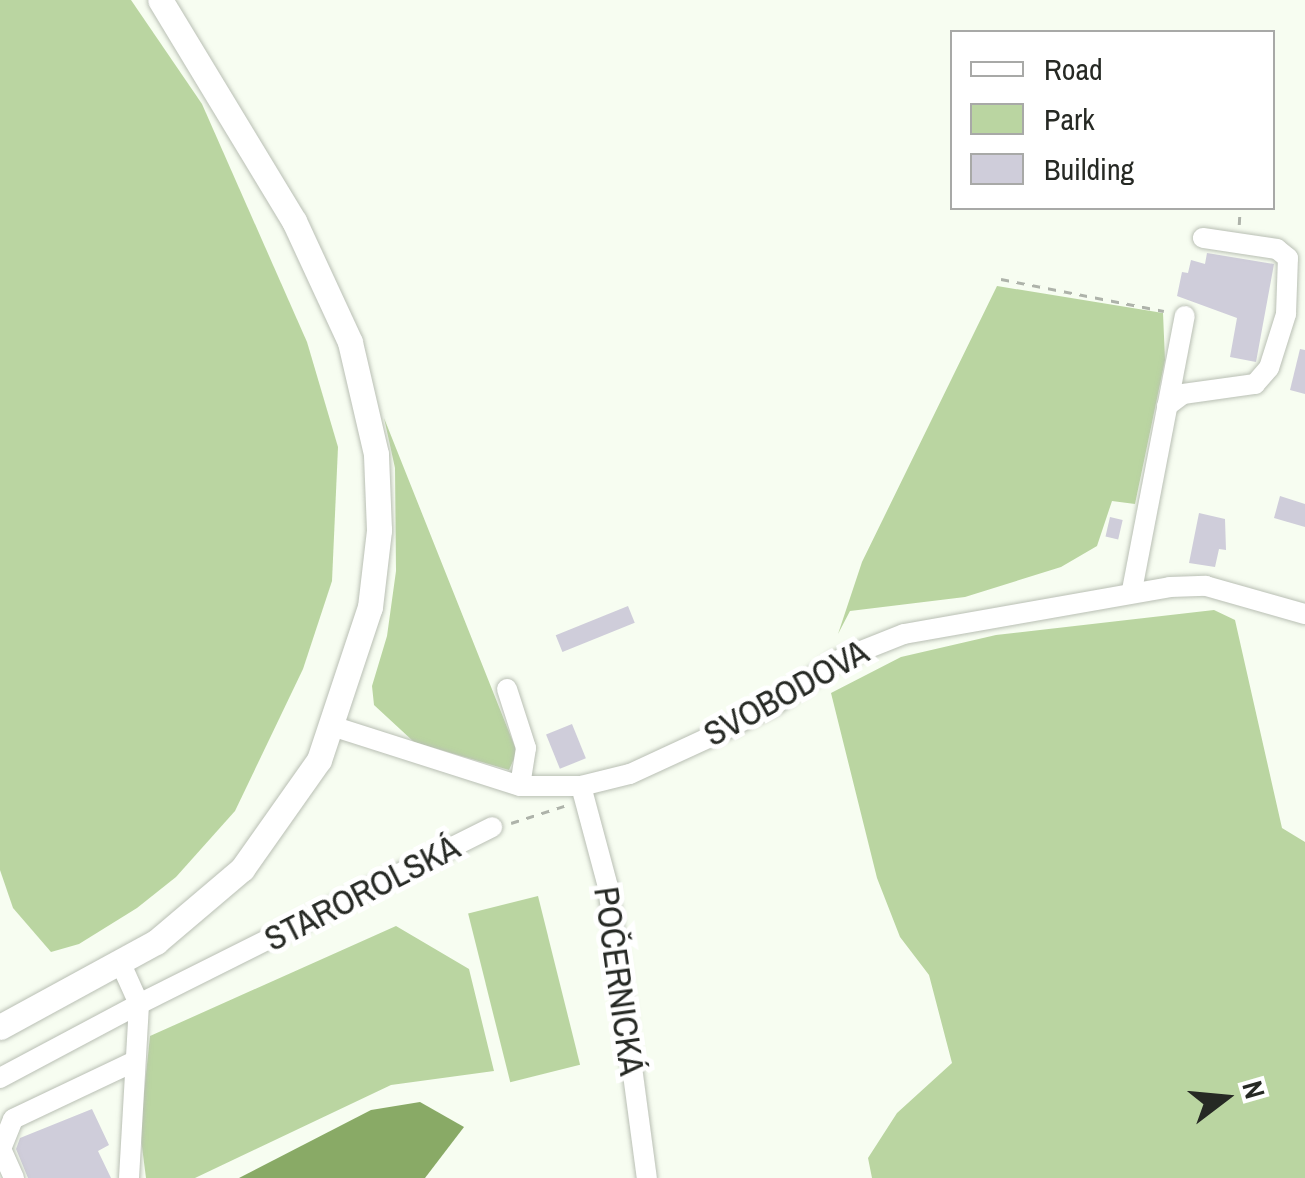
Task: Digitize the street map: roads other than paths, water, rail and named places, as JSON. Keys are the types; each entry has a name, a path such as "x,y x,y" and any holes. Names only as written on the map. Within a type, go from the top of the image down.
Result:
{"main road":[{"path":"0,1027 121,964 179,926 242,869 303,789 334,727 364,638 376,568 379,492 366,397 340,316 306,246 160,0"}],"street":[{"path":"1168,406 1183,394 1256,384 1268,368 1286,314 1288,258 1277,249 1203,238"},
{"path":"1132,590 1185,316"},
{"name":"SVOBODOVA","path":"334,727 520,786 581,786 630,774 710,737 868,644 988,614 1132,590 1206,586 1305,614"},
{"path":"506,689 526,748 520,786"},
{"name":"POČERNICKÁ","path":"581,786 608,887 647,1178"},
{"name":"STAROROLSKÁ","path":"0,1078 492,827"},
{"path":"121,964 139,1004 130,1178"},
{"path":"14,1178 1,1149 13,1118 135,1061"}]}
